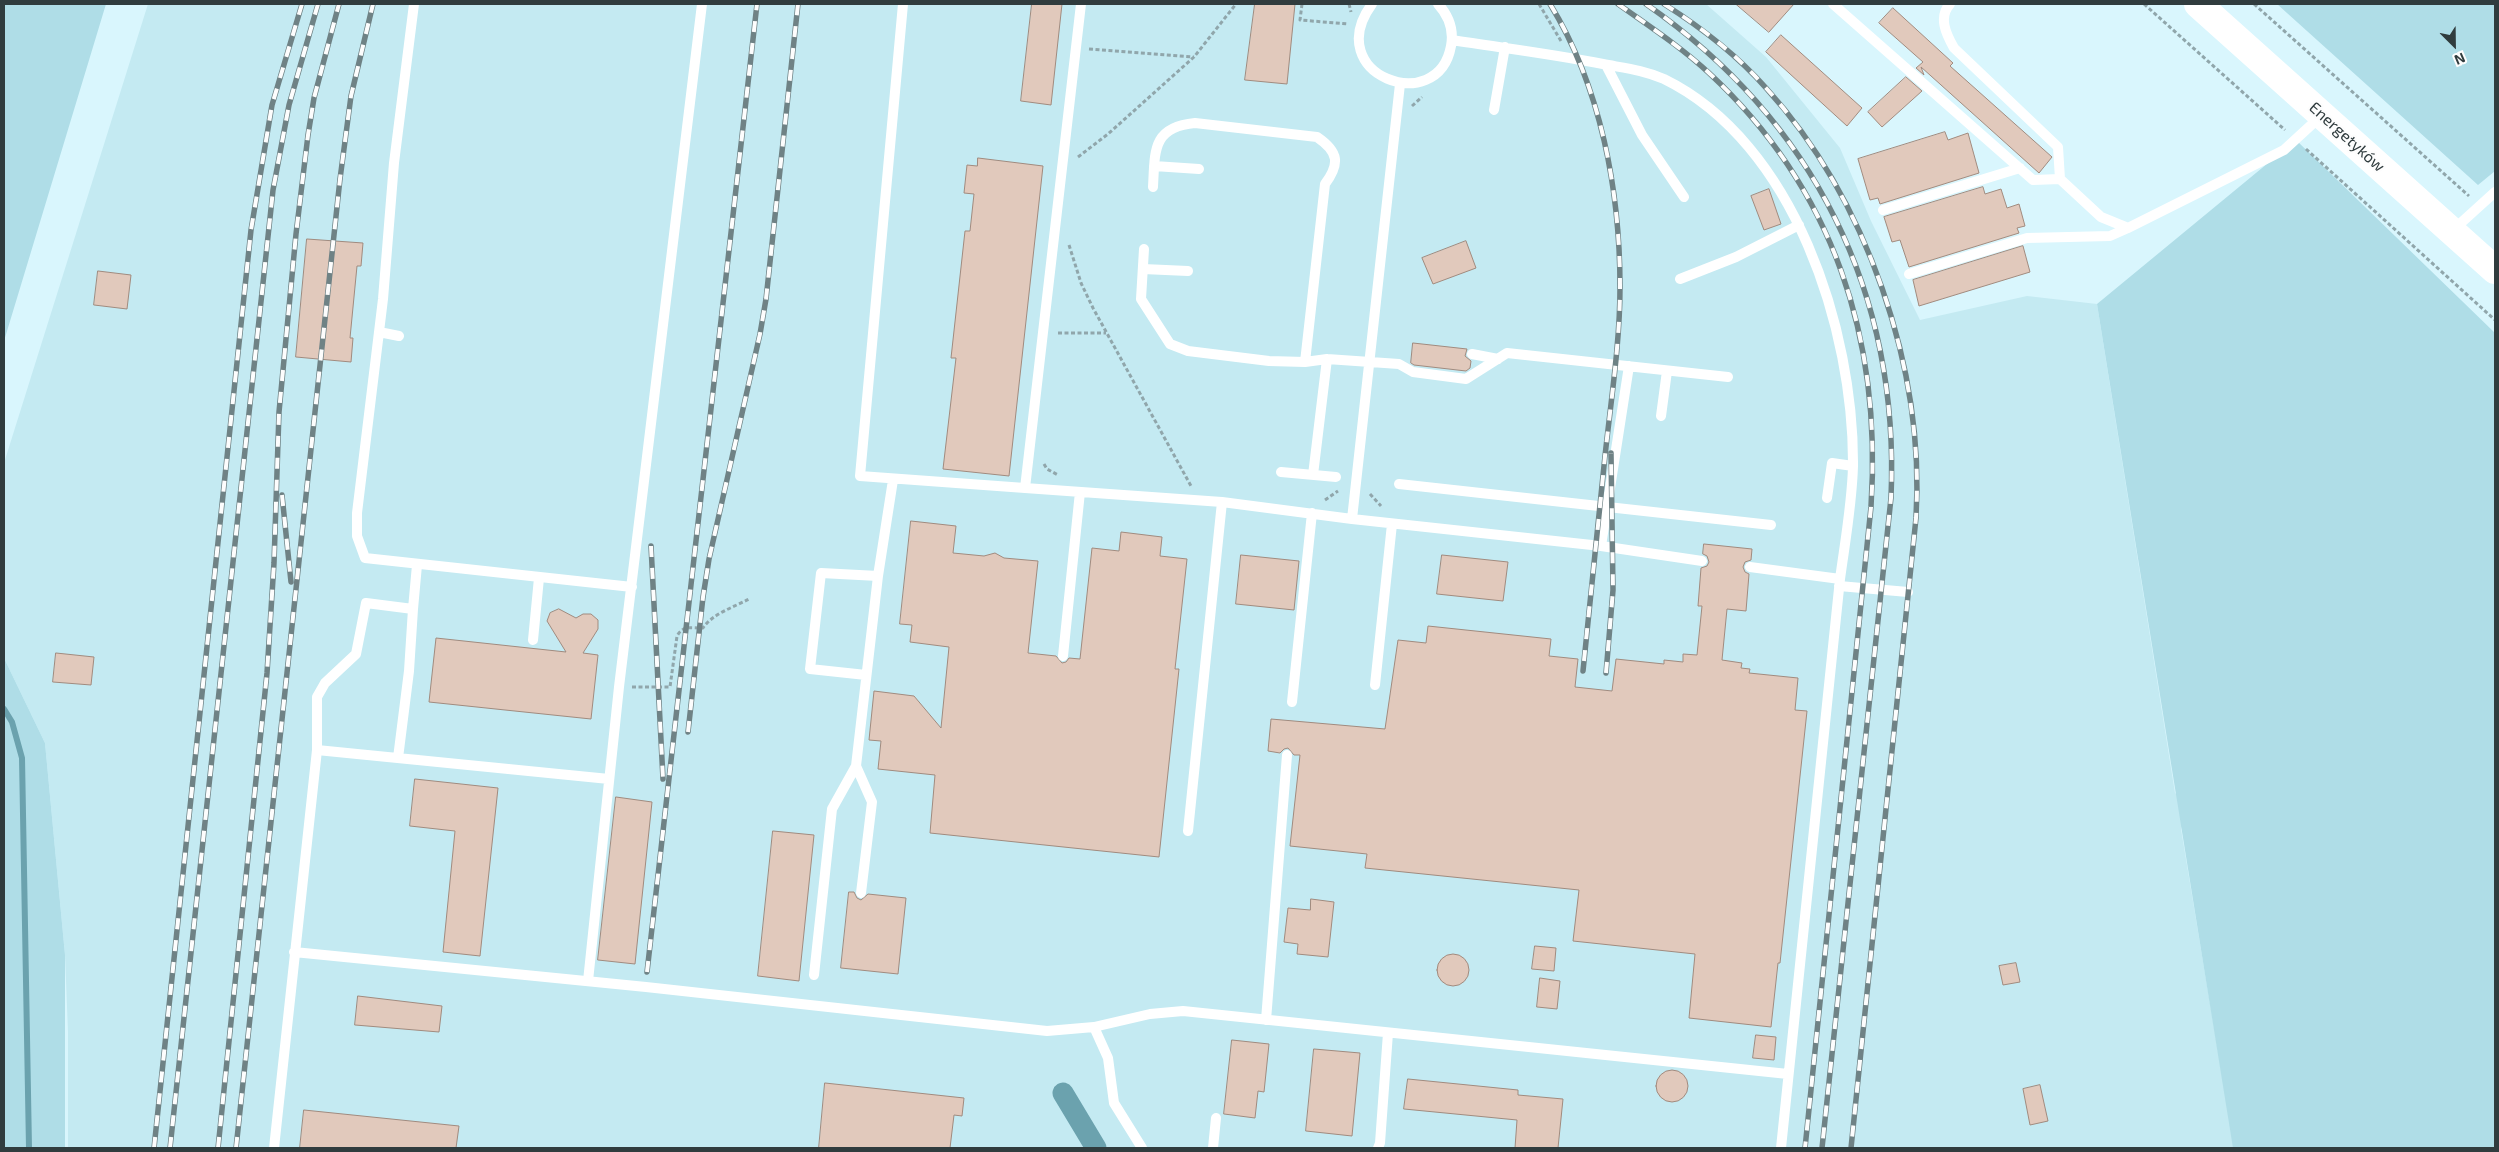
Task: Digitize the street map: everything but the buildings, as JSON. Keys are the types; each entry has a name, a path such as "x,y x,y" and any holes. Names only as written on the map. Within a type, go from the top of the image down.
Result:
{"main road":[{"name":"Energetyków","path":"2198,4 2495,270"}],"lane":[{"path":"414,4 394,163 379,332 357,513 357,536 364,558 632,587"},
{"path":"588,981 619,687 702,4"},
{"path":"903,4 860,476 893,480 1222,502 1390,524 1602,546 1702,561"},
{"path":"1025,488 1081,4"},
{"path":"1372,4 1364,15 1359,30 1359,44 1364,59 1373,71 1385,79 1400,84 1421,81 1439,70 1448,56 1452,40 1449,20 1438,4"},
{"path":"1835,4 2033,180 2060,179"},
{"path":"1945,6 1945,33 1954,48 2058,147 2060,179 2101,218 2128,228"},
{"path":"1452,40 1632,68 1662,79 1693,96 1748,147 1769,174 1799,225 1821,277 1840,351 1848,398 1853,466 1780,1148"},
{"path":"1494,110 1505,47"},
{"path":"1606,65 1642,135 1684,197"},
{"path":"1352,519 1400,84"},
{"path":"1909,274 2027,238 2110,236 2284,150 2322,115"},
{"path":"1152,187 1158,141 1164,133 1179,124 1195,123 1318,137 1328,144 1335,156 1334,172 1325,184 1305,362"},
{"path":"1154,166 1199,168"},
{"path":"1883,210 2020,168"},
{"path":"2452,232 2495,192"},
{"path":"1680,279 1762,246 1799,225"},
{"path":"1144,249 1141,299 1170,344 1188,351 1269,361 1305,362 1327,359 1399,364 1412,372 1466,379 1507,352 1728,377"},
{"path":"1143,269 1188,271"},
{"path":"379,332 399,336"},
{"path":"1472,354 1498,359"},
{"path":"1313,475 1327,359"},
{"path":"1602,546 1629,366"},
{"path":"1661,416 1667,371"},
{"path":"1827,498 1832,463 1853,466"},
{"path":"1281,472 1336,477"},
{"path":"814,975 832,809 856,766 878,576 893,480"},
{"path":"1399,484 1771,525"},
{"path":"1063,656 1080,492"},
{"path":"1188,831 1222,502"},
{"path":"1292,702 1312,513"},
{"path":"1375,685 1390,524"},
{"path":"398,758 409,671 417,565"},
{"path":"1750,567 1839,583 1908,592"},
{"path":"866,675 810,669 821,573 878,576"},
{"path":"533,640 539,578"},
{"path":"274,1148 317,750 317,697 325,683 356,654 366,603 413,609"},
{"path":"317,750 609,779"},
{"path":"1266,1020 1288,755"},
{"path":"856,766 872,802 861,893"},
{"path":"294,952 588,981 1047,1031 1094,1027 1150,1014 1183,1012 1788,1074"},
{"path":"1094,1027 1108,1058 1114,1103 1142,1148"},
{"path":"1378,1148 1380,1143 1388,1033"},
{"path":"1214,1148 1216,1118"}],"path":[{"path":"1075,151 1074,160 1108,134 1194,56 1236,4"},
{"path":"1302,4 1300,20 1350,24"},
{"path":"1349,4 1349,30"},
{"path":"1539,4 1569,57"},
{"path":"2144,4 2495,320"},
{"path":"2254,4 2479,205"},
{"path":"1085,58 1086,49 1194,56"},
{"path":"1408,115 1412,106 1428,92"},
{"path":"1064,248 1066,238 1081,283 1106,333 1195,493"},
{"path":"1056,324 1055,333 1106,333"},
{"path":"1041,459 1047,469 1064,478"},
{"path":"1369,486 1371,497 1387,511 1390,524"},
{"path":"1322,502 1336,493 1339,488"},
{"path":"619,687 670,688 680,631 685,628 703,628 706,623 718,615 749,599"}],"shaded area":[{"path":"4,4 106,4 4,341"},
{"path":"148,4 1706,4 1766,57 1840,148 1871,221 1920,320 2027,296 2097,304 2175,793 2191,805 2181,829 2234,1148 68,1148 68,1032 65,955 45,743 4,658 4,463"},
{"path":"2277,4 2495,4 2495,171 2478,185"},
{"path":"2296,140 2495,333 2495,1148 2233,1148 2097,304"},
{"path":"4,658 45,743 65,955 65,1148 4,1148"}],"waterway":[{"path":"4,709 12,722 22,758 29,1148"},
{"path":"1063,1093 1096,1148"}],"railway":[{"path":"154,1148 251,230 272,105 302,4"},
{"path":"170,1148 273,190 289,105 318,4"},
{"path":"218,1148 267,673 274,563 279,412 296,234 314,98 339,4"},
{"path":"236,1148 340,179 351,96 373,4"},
{"path":"647,972 757,4"},
{"path":"688,732 709,559 760,334 766,299 798,4"},
{"path":"1550,4 1568,36 1595,105 1611,177 1619,251 1620,308 1617,350 1583,671"},
{"path":"1618,4 1676,46 1709,73 1752,118 1789,166 1818,217 1841,270 1858,326 1868,385 1872,445 1871,507 1805,1148"},
{"path":"1646,4 1705,50 1756,102 1800,158 1835,218 1862,282 1880,351 1890,423 1891,498 1822,1148"},
{"path":"1664,4 1718,42 1755,76 1802,132 1833,181 1860,234 1882,289 1899,346 1911,404 1916,461 1916,518 1851,1148"},
{"path":"1606,673 1613,590 1611,453"},
{"path":"282,495 291,582"},
{"path":"651,546 663,779"}]}
